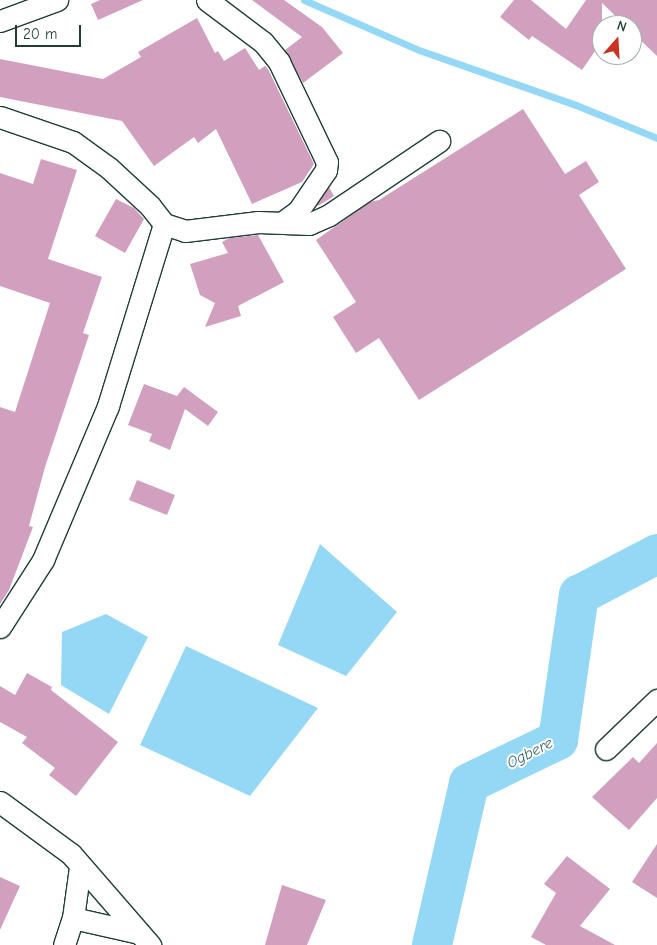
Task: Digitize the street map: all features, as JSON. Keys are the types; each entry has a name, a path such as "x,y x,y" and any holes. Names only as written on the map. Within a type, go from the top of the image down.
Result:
{"street":[{"path":"0,20 57,0"},
{"path":"207,0 264,42 280,62 327,162 326,170 298,211 284,222"},
{"path":"0,117 73,142 150,206 164,224 185,232 258,222 309,224 329,215 439,142"},
{"path":"0,627 43,560 108,406 164,224"},
{"path":"606,748 657,700"},
{"path":"0,802 71,854 80,867 144,939"},
{"path":"64,945 73,918 80,867"},
{"path":"73,918 144,939"}],"water":[{"path":"320,544 397,612 346,676 278,645"},
{"path":"106,614 148,637 109,714 61,685 62,632"},
{"path":"186,646 318,708 250,796 140,745"}],"building":[{"path":"100,0 143,0 98,20 91,4"},
{"path":"252,0 284,0 322,27 343,53 303,83 285,50 302,37"},
{"path":"514,0 531,0 566,29 586,0 657,0 657,56 642,42 642,15 615,15 602,3 602,15 592,15 592,56 582,70 532,36 529,40 500,17"},
{"path":"197,18 215,53 218,51 224,61 245,48 259,70 265,66 268,69 314,164 302,182 252,204 216,129 198,143 194,137 154,166 122,121 0,97 0,59 103,79 141,57 138,52"},
{"path":"523,109 565,174 586,161 599,182 579,195 626,269 419,400 379,338 356,353 333,317 356,302 316,240 370,202 379,200"},
{"path":"41,159 77,170 48,259 102,277 83,333 89,335 45,467 29,526 33,527 9,590 0,604 0,407 15,412 50,303 0,286 0,173 33,184"},
{"path":"329,187 334,196 318,206 317,205"},
{"path":"116,199 134,208 144,219 125,253 95,236"},
{"path":"258,235 284,282 238,306 241,316 205,327 215,303 200,295 190,264 228,253 222,242 229,238"},
{"path":"144,384 177,396 184,387 218,412 208,426 185,409 170,450 149,441 152,434 128,425"},
{"path":"137,480 175,495 167,515 129,500"},
{"path":"27,673 52,687 51,690 118,742 76,796 49,775 55,768 22,743 27,737 0,722 0,686 15,695"},
{"path":"657,743 657,798 629,830 592,797 633,757 639,763"},
{"path":"657,844 657,898 632,882"},
{"path":"567,856 610,889 580,926 615,945 546,945 531,937 556,893 544,884"},
{"path":"0,877 20,886 0,930"},
{"path":"282,885 326,900 307,945 265,945"}],"waterway":[{"path":"304,0 419,50 576,105 657,138"},
{"name":"Ogbere","path":"432,945 469,783 558,740 579,595 657,554"}]}
